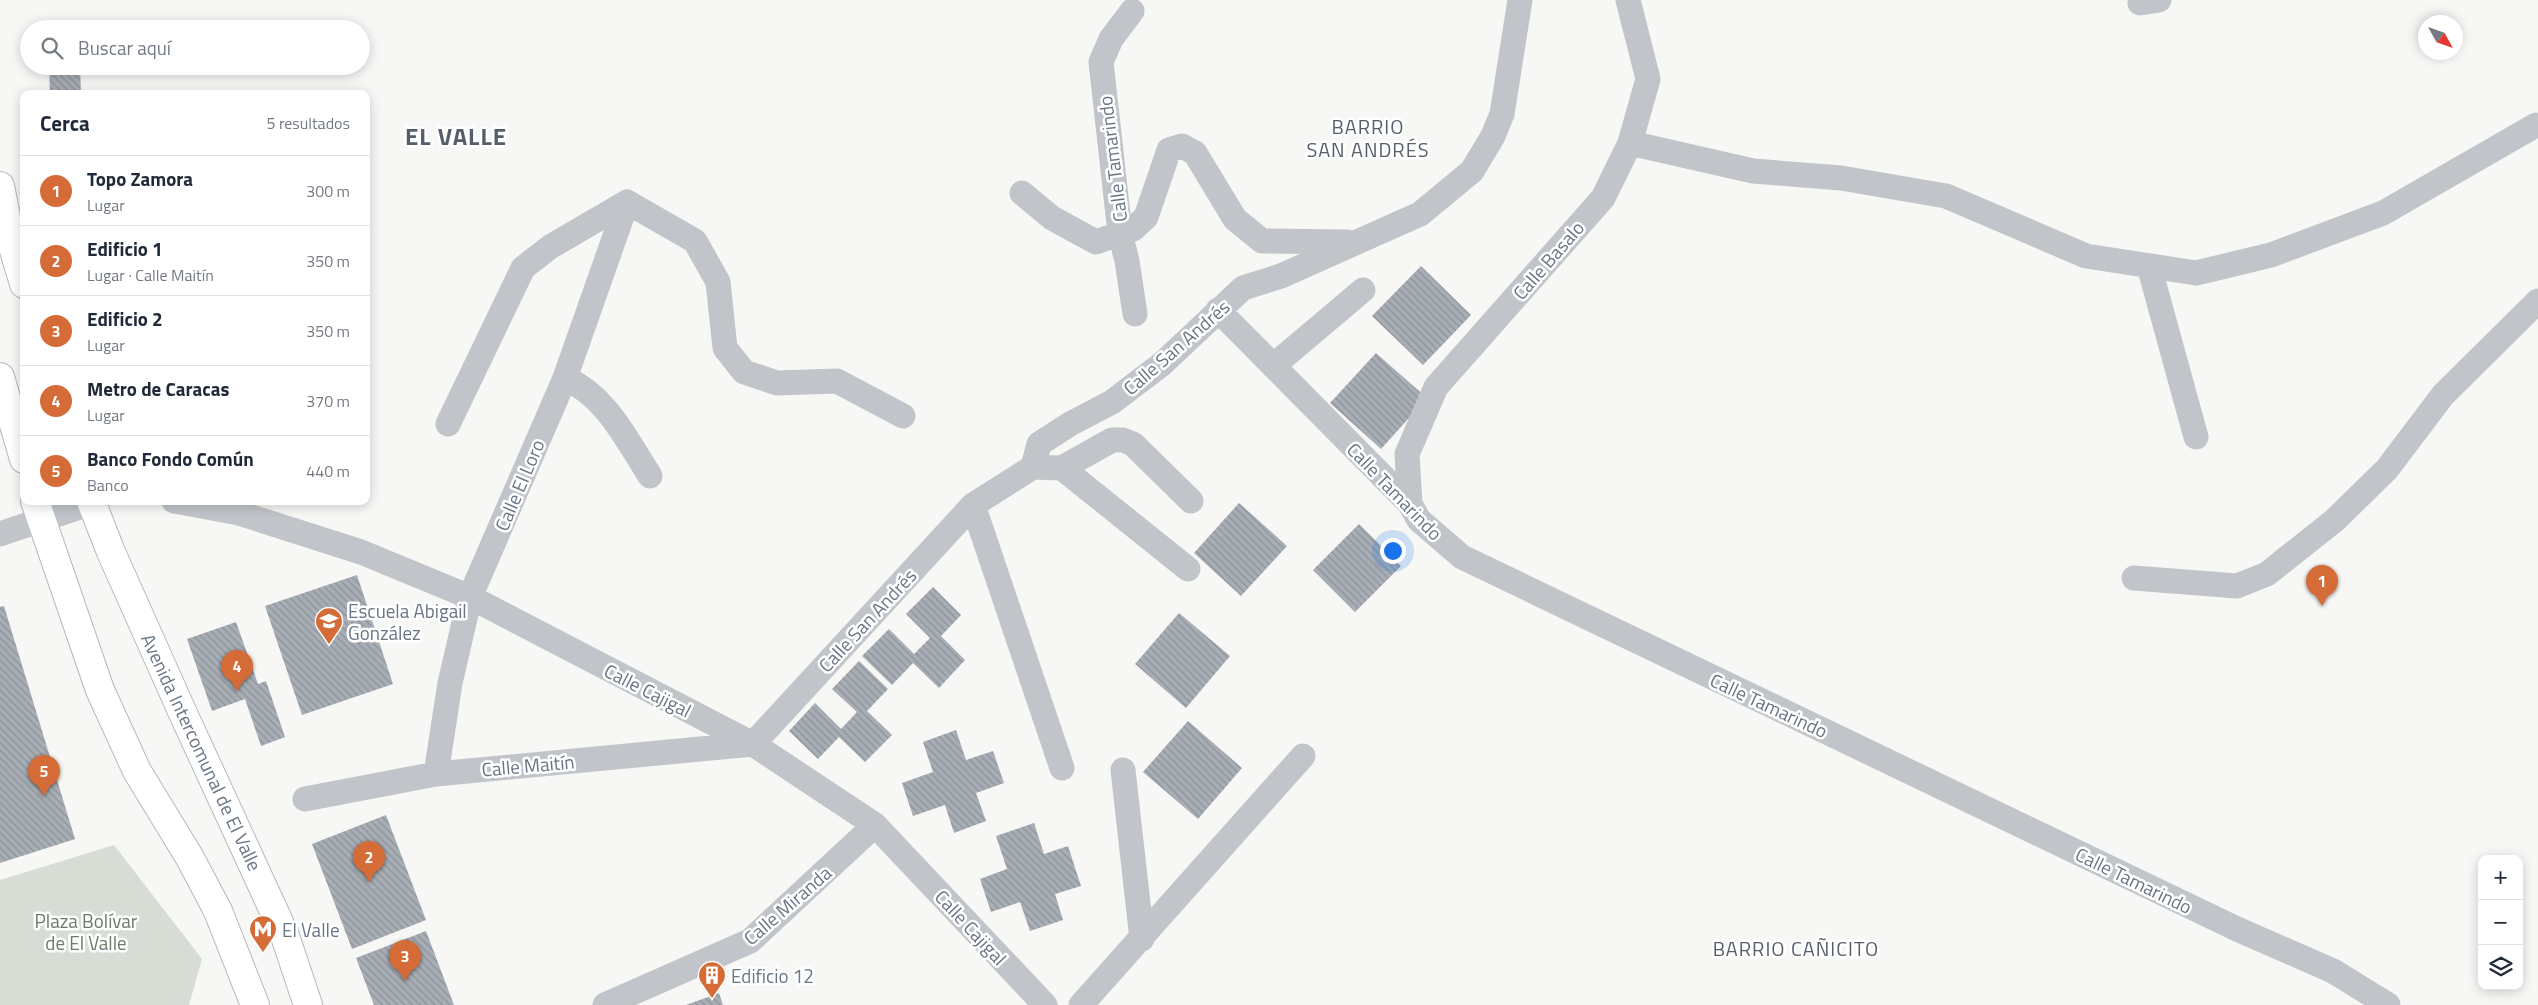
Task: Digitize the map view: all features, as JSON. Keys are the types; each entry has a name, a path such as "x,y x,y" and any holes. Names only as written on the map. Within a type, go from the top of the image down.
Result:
{"main road":[{"path":"0,186 10,237 20,271"},
{"path":"0,377 20,446"},
{"name":"Avenida Intercomunal de El Valle","path":"95,505 108,544 184,718 284,933 308,1005"},
{"path":"38,511 100,690 137,771 190,858 218,911 256,1005"}],"street":[{"name":"Calle San Andrés","path":"753,744 973,505 1033,467 1039,444 1070,424 1112,402 1162,364 1243,288 1281,276 1354,242 1377,235 1420,214 1472,171 1483,156 1502,114 1520,0"},
{"name":"Calle Basalo","path":"1410,504 1407,454 1436,387 1603,198 1630,143 1648,79 1628,0"},
{"name":"Calle Tamarindo","path":"1132,11 1111,39 1101,62 1120,233 1127,261 1135,314"},
{"path":"1630,143 1753,171 1841,178 1946,196 2086,256 2196,273 2271,255 2383,213 2536,125"},
{"path":"1022,193 1052,218 1096,242 1133,229 1146,218 1169,150 1182,146 1194,153 1235,219 1262,241 1354,242"},
{"path":"448,424 523,268 550,247 627,202 695,241 718,282 725,348 744,372 777,383 837,382 903,416"},
{"name":"Calle El Loro","path":"436,774 450,683 470,597 565,378 627,202"},
{"path":"2149,266 2196,437"},
{"path":"1273,366 1363,290"},
{"path":"2134,578 2237,586 2267,574 2335,520 2387,469 2442,395 2538,301"},
{"name":"Calle Tamarindo","path":"1218,310 1410,504 1419,520 1462,557 2237,929 2333,971 2388,1005"},
{"path":"565,378 584,386 600,402 613,417 650,476"},
{"path":"1033,467 1062,468 1112,440 1123,440 1133,444 1191,501"},
{"path":"1062,468 1188,569"},
{"path":"0,534 38,511 75,505"},
{"name":"Calle Cajigal","path":"195,505 239,513 361,552 470,597 753,744 875,825 1045,1005"},
{"path":"973,505 1062,768"},
{"name":"Calle Maitín","path":"305,799 436,774 753,744"},
{"path":"1081,1005 1304,756"},
{"path":"1123,770 1142,938"},
{"name":"Calle Miranda","path":"605,1005 750,941 875,825"}],"green space":[{"name":"Plaza Bolívar de El Valle","path":"114,845 202,959 189,1005 0,1005 0,880"}],"building":[{"path":"49,75 80,75 81,90 50,90"},
{"path":"1421,266 1471,315 1423,365 1372,316"},
{"path":"1376,353 1427,398 1381,449 1330,403"},
{"path":"1239,503 1287,546 1241,596 1194,553"},
{"path":"1359,524 1401,566 1355,612 1313,570"},
{"name":"Escuela Abigail González","path":"357,575 393,684 302,715 265,606"},
{"path":"933,587 961,615 941,636 965,660 939,688 913,663 892,685 862,656 889,629 914,654 930,638 906,614"},
{"path":"4,606 75,839 0,863 0,607"},
{"path":"1179,613 1230,656 1186,708 1135,664"},
{"path":"236,622 258,684 266,681 285,737 261,746 245,699 212,711 187,639"},
{"path":"859,661 888,689 867,711 892,735 865,762 839,737 818,759 789,731 815,703 841,729 857,712 832,689"},
{"path":"1188,721 1242,768 1198,819 1143,772"},
{"path":"956,730 966,760 993,751 1004,783 976,793 986,821 954,833 945,805 913,816 902,783 933,772 923,742"},
{"path":"386,815 426,920 352,949 312,844"},
{"path":"1034,823 1044,854 1068,846 1081,886 1055,894 1063,920 1030,931 1020,902 991,912 980,879 1007,869 996,836"},
{"path":"426,931 454,1005 374,1005 356,958"},
{"name":"Edificio 12","path":"719,993 723,1005 686,1005"}],"place":[{"name":"Topo Zamora","path":"2322,606"},
{"name":"Escuela Abigail González","path":"329,645"},
{"name":"Metro de Caracas","path":"237,691"},
{"name":"Banco Fondo Común","path":"44,796"},
{"name":"Edificio 1","path":"369,882"},
{"name":"El Valle","path":"263,953"},
{"name":"Edificio 2","path":"405,981"},
{"name":"Edificio 12","path":"712,999"}],"district":[{"name":"EL VALLE","path":"456,136"},
{"name":"BARRIO SAN ANDRÉS","path":"1368,138"},
{"name":"BARRIO CAÑICITO","path":"1796,948"}]}
